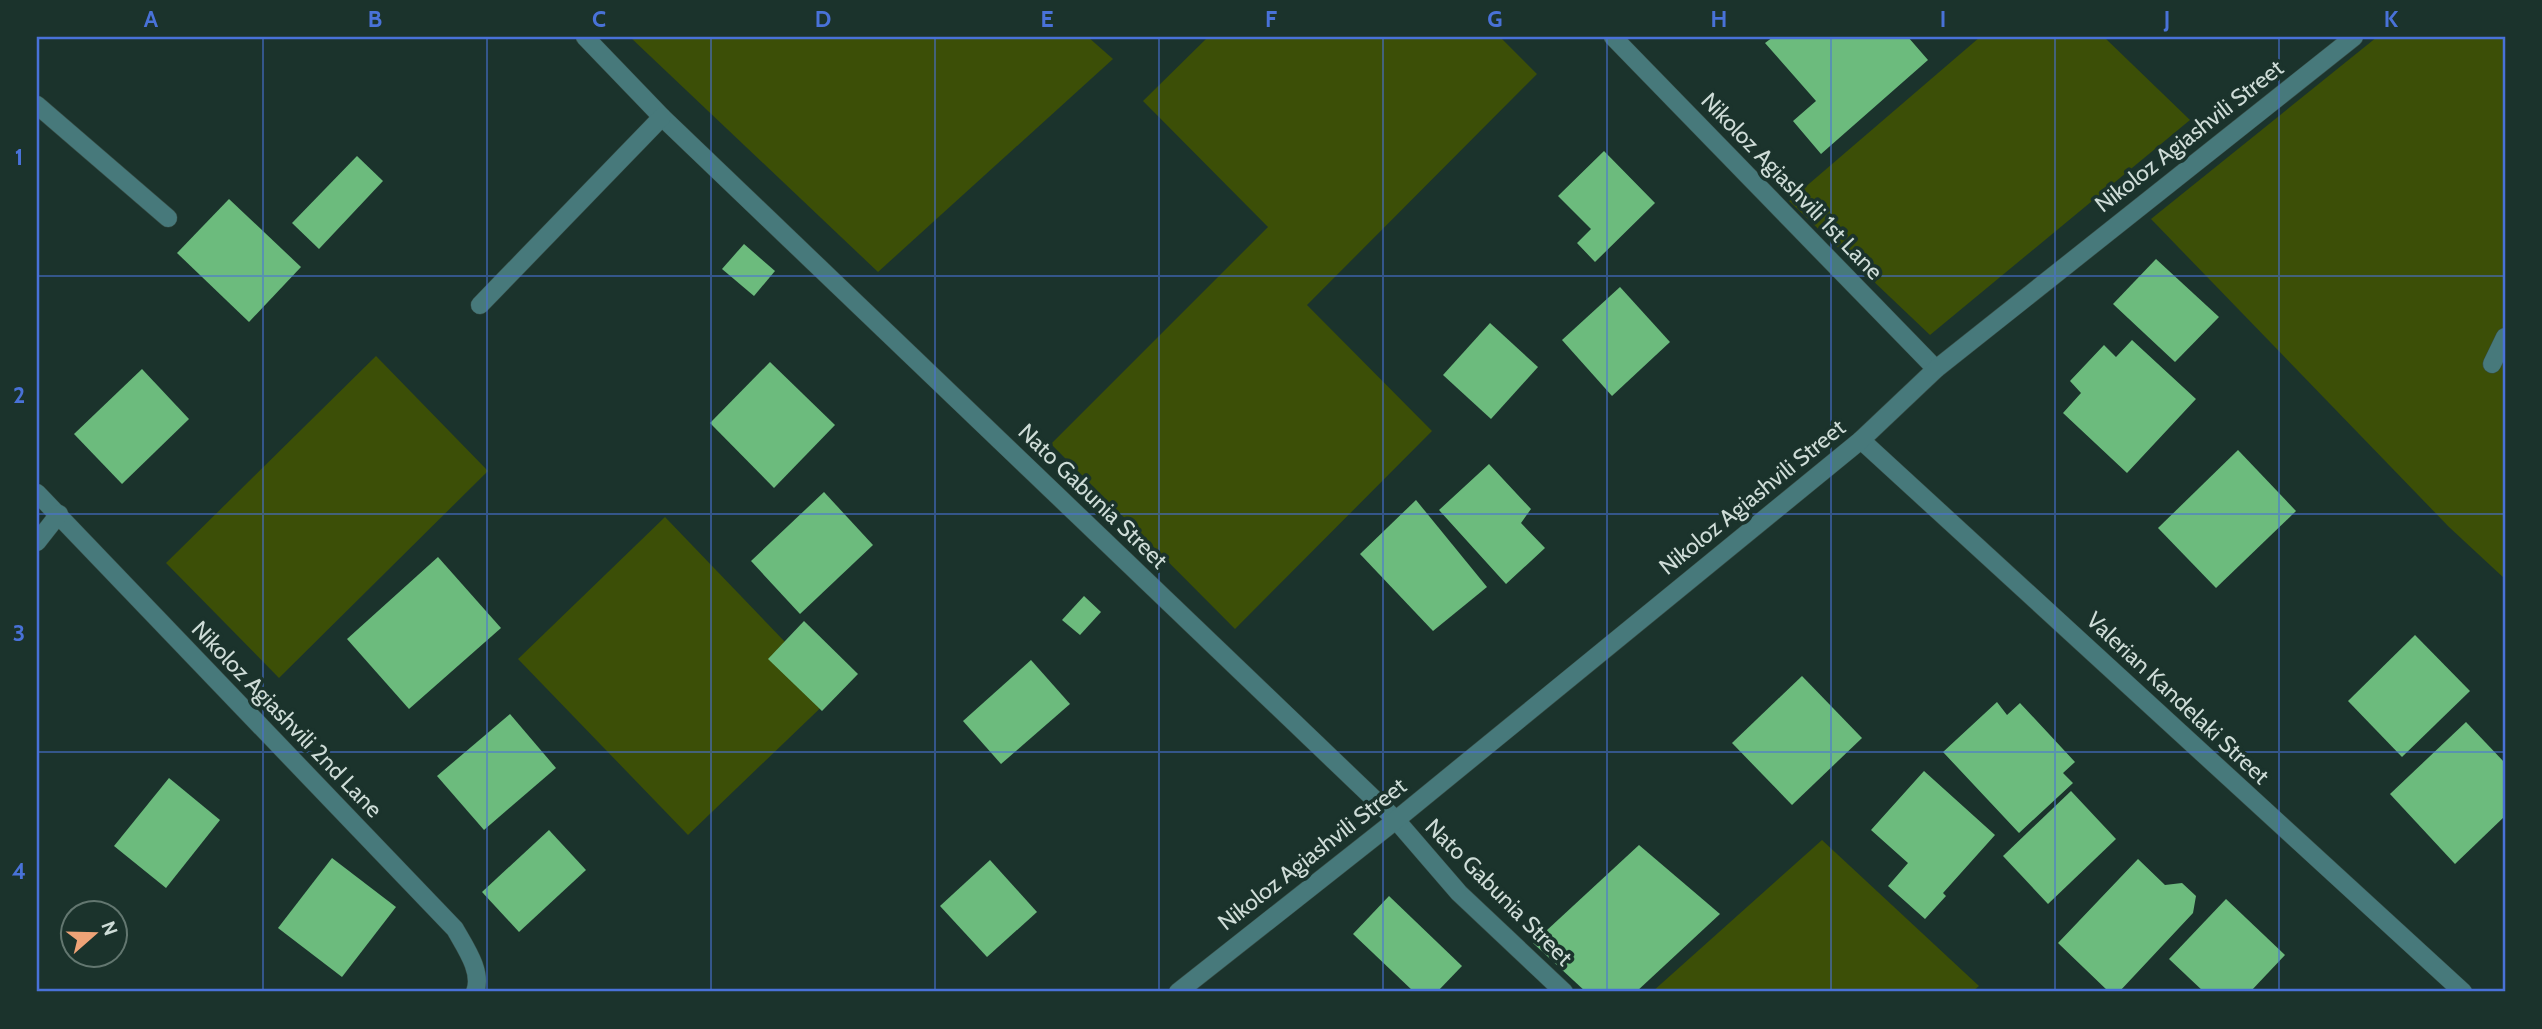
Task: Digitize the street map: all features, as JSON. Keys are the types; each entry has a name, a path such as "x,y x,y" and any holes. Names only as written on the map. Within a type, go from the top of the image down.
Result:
{"street":[{"name":"Nato Gabunia Street","path":"585,37 662,117 1396,820 1460,893 1564,992"},
{"name":"Nikoloz Agiashvili 1st Lane","path":"1614,37 1936,369"},
{"name":"Nikoloz Agiashvili Street","path":"1178,992 1396,820 1861,440 1936,369 2354,37"},
{"path":"37,105 168,218"},
{"path":"480,304 662,117"},
{"path":"2492,364 2505,337"},
{"name":"Valerian Kandelaki Street","path":"1861,440 2463,992"},
{"name":"Nikoloz Agiashvili 2nd Lane","path":"37,493 455,929 471,958 477,986 475,992"},
{"path":"37,542 59,514"}],"green space":[{"path":"630,37 1088,37 1113,59 878,272"},
{"path":"1208,37 1500,37 1537,74 1307,305 1432,431 1235,629 1051,444 1268,227 1143,101"},
{"path":"1980,37 2104,37 2190,120 1930,335 1789,201"},
{"path":"2377,37 2505,37 2505,579 2449,527 2151,219"},
{"path":"376,356 488,471 279,678 166,563"},
{"path":"665,517 835,694 688,835 518,659"},
{"path":"1822,840 1979,986 1972,992 1652,992"}],"building":[{"path":"1773,37 1908,37 1928,60 1821,154 1793,121 1816,101 1765,43"},
{"path":"1604,151 1655,203 1595,262 1577,243 1591,229 1558,196"},
{"path":"357,156 383,181 319,249 292,223"},
{"path":"229,199 301,267 249,322 177,253"},
{"path":"744,244 775,271 754,296 722,269"},
{"path":"2156,259 2219,317 2175,362 2113,304"},
{"path":"1620,287 1670,342 1612,396 1562,340"},
{"path":"1490,323 1538,367 1491,419 1443,375"},
{"path":"2132,340 2196,399 2127,473 2063,413 2081,393 2070,381 2104,345 2116,357"},
{"path":"770,362 835,425 774,488 710,423"},
{"path":"142,369 189,419 122,484 74,434"},
{"path":"2238,450 2296,511 2216,588 2158,528"},
{"path":"1489,464 1531,509 1521,523 1545,548 1506,584 1439,510"},
{"path":"824,492 873,545 800,614 751,561"},
{"path":"1416,500 1487,587 1433,631 1360,554"},
{"path":"438,557 501,628 409,709 347,639"},
{"path":"1084,596 1101,612 1080,635 1062,620"},
{"path":"804,621 858,674 822,711 768,659"},
{"path":"2415,635 2470,691 2402,757 2348,701"},
{"path":"1031,660 1070,704 1001,764 963,721"},
{"path":"1802,676 1862,738 1792,805 1732,743"},
{"path":"1997,702 2007,715 2020,703 2075,762 2063,773 2073,783 2019,833 1943,752"},
{"path":"510,714 556,768 484,830 437,776"},
{"path":"2466,722 2505,763 2505,816 2455,864 2390,794"},
{"path":"1924,771 1995,835 1943,893 1946,896 1925,919 1888,886 1908,863 1871,830"},
{"path":"169,778 220,820 166,888 114,846"},
{"path":"2071,791 2116,839 2048,904 2003,856"},
{"path":"549,830 586,870 519,932 482,892"},
{"path":"1639,845 1720,914 1636,992 1586,992 1533,943"},
{"path":"332,858 396,907 342,977 278,928"},
{"path":"2138,859 2165,885 2182,883 2196,896 2193,913 2119,992 2109,992 2058,943"},
{"path":"990,860 1037,912 987,957 940,906"},
{"path":"1389,896 1462,966 1437,992 1414,992 1353,934"},
{"path":"2226,899 2285,955 2250,992 2204,992 2169,959"}]}
